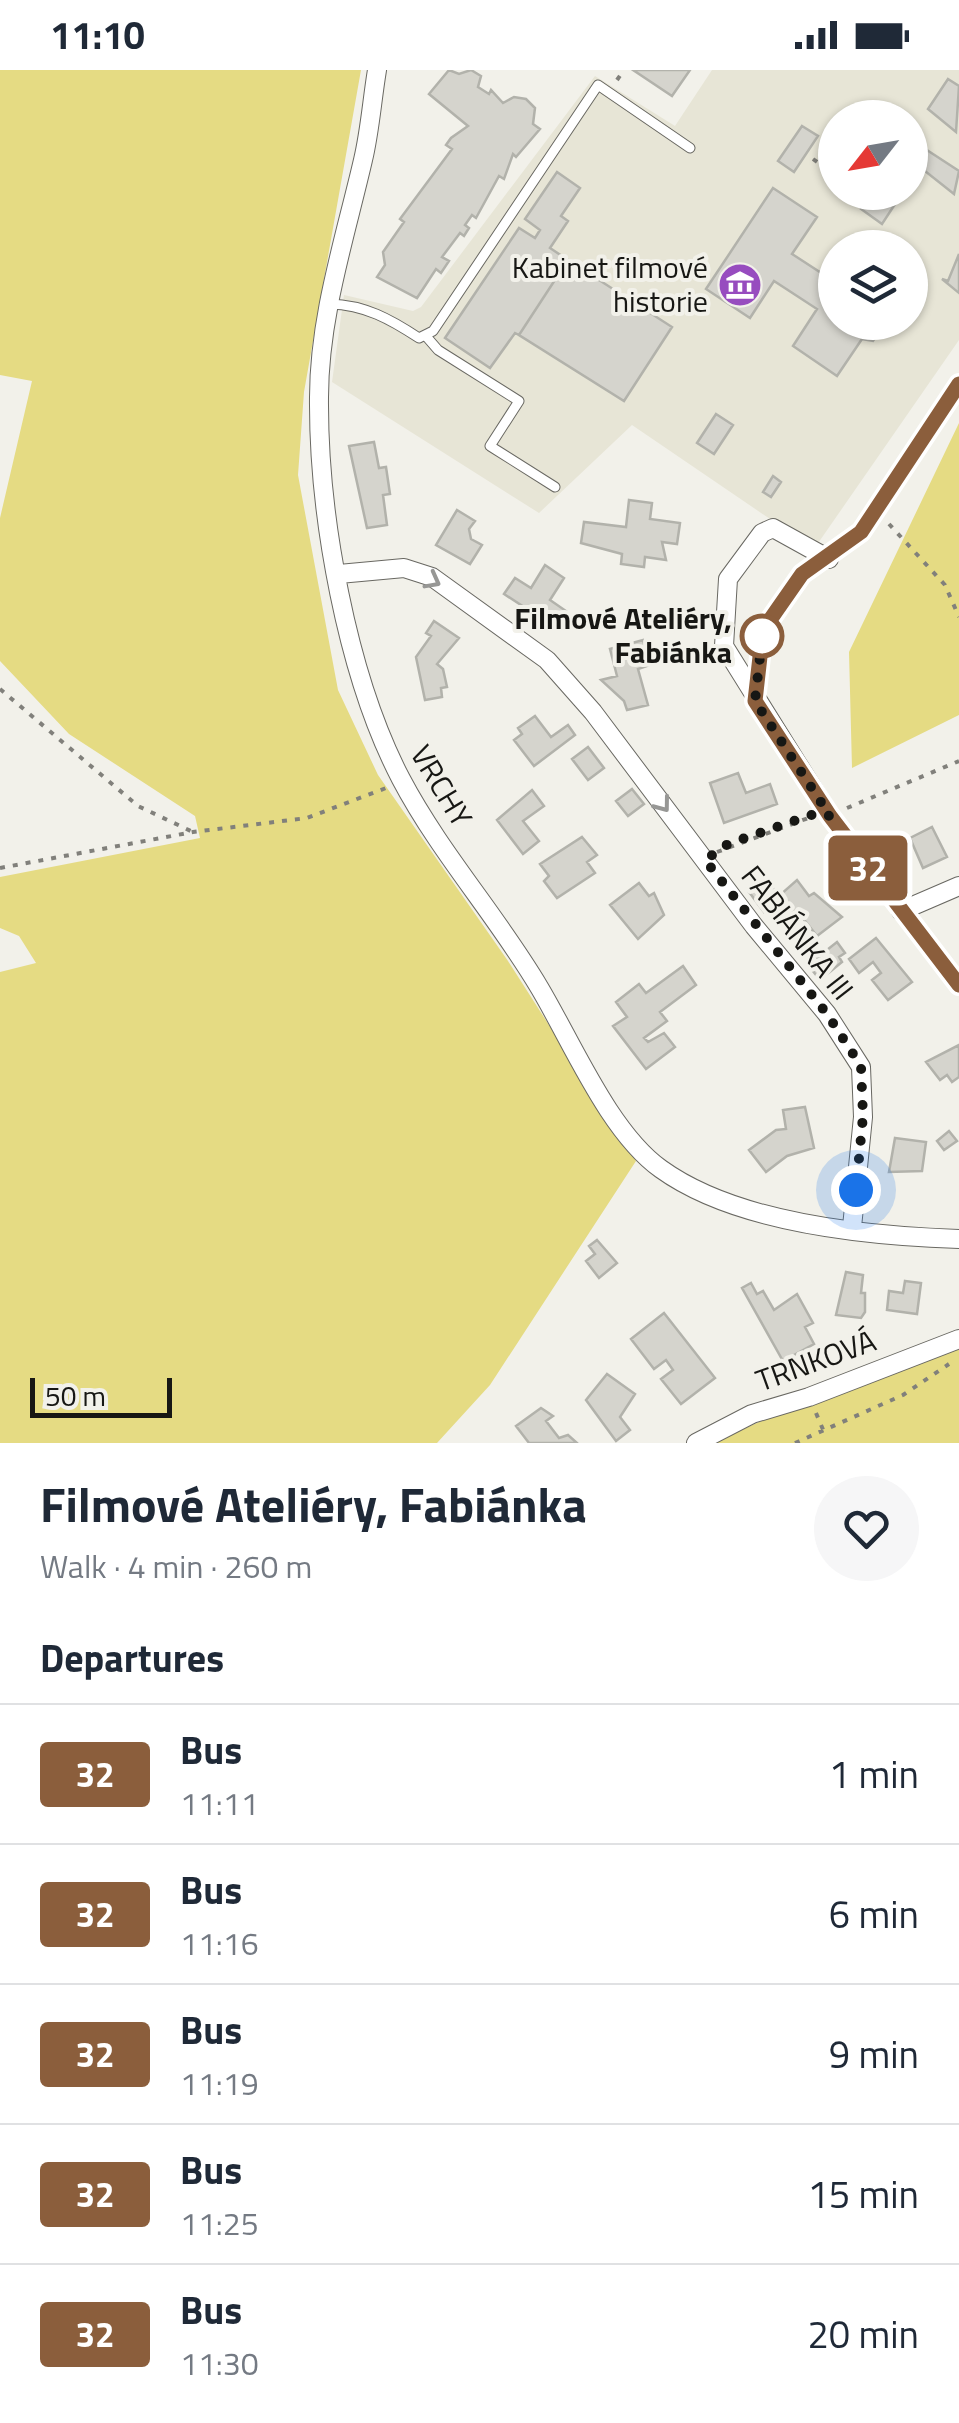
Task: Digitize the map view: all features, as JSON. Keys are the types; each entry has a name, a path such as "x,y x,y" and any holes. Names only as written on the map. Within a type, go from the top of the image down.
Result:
{"street":[{"name":"VRCHY","path":"377,70 364,154 321,350 318,400 322,481 355,660 375,726 402,782 505,929 594,1084 634,1142 658,1168 707,1196 770,1217 911,1238 959,1239"},
{"path":"755,701 763,630 802,574 861,532 959,384"},
{"path":"828,559 773,528 762,533 728,580 724,646 830,816 959,985"},
{"name":"FABIÁNKA III","path":"339,574 404,568 432,577 547,660 827,1014 861,1066 863,1116 852,1227"},
{"path":"901,911 959,886"},
{"name":"TRNKOVÁ","path":"696,1443 752,1414 809,1397 959,1339"}],"lane":[{"path":"330,304 355,305 390,319 418,338 434,331 598,86 690,148"},
{"path":"425,335 438,350 519,401 490,446 556,487"}],"path":[{"path":"813,159 818,163"},
{"path":"876,510 945,584 959,618"},
{"path":"0,689 138,806 193,832"},
{"path":"705,860 728,844 817,813 830,816 959,762"},
{"path":"0,868 193,832 308,818 402,782"},
{"path":"795,1443 903,1395 959,1353"}],"shaded area":[{"path":"0,70 361,70 304,392 298,475 338,690 378,775 508,961 636,1161 490,1385 437,1443 0,1443 0,972 36,963 19,936 0,928 0,877 200,838 195,816 69,734 0,661 0,518 32,381 0,375"},
{"path":"712,70 959,70 959,340 814,549 632,425 539,513 332,382 344,295 413,311 421,307 595,76 675,126"},
{"path":"959,423 959,715 852,768 849,652"},
{"path":"959,1331 959,1443 713,1443"}],"building":[{"path":"449,70 459,74 471,70 481,76 478,87 489,94 491,90 503,103 514,97 526,99 535,108 533,124 540,129 516,157 513,154 504,179 499,176 476,218 472,215 465,225 469,228 464,236 460,233 442,257 449,261 441,273 436,269 417,298 377,277 385,265 383,252 404,222 400,219 452,149 446,145 451,138 468,126 429,94"},
{"path":"633,70 690,70 672,96"},
{"path":"948,79 959,86 956,132 928,109"},
{"path":"802,126 818,136 794,172 778,161"},
{"path":"928,151 959,171 954,194 928,173"},
{"path":"557,172 580,188 561,216 568,221 550,248 568,260 519,335 515,333 490,368 445,338 519,228 535,238 540,230 525,219"},
{"name":"Kabinet filmové historie","path":"773,188 817,217 792,254 818,271 818,340 861,340 837,376 793,346 817,309 774,281 750,318 706,289"},
{"path":"862,210 891,210 882,224"},
{"path":"959,254 959,293 942,279 948,281"},
{"path":"568,260 672,327 624,401 519,335"},
{"path":"716,414 733,425 714,454 697,443"},
{"path":"374,442 379,468 386,467 390,494 383,495 387,525 367,528 349,446"},
{"path":"773,476 781,482 771,497 763,492"},
{"path":"629,500 652,503 650,519 680,523 677,544 662,542 666,560 645,557 644,567 621,564 622,554 581,543 584,522 626,527"},
{"path":"457,510 475,521 469,529 471,539 482,545 470,564 436,545"},
{"path":"545,565 564,578 550,600 566,611 556,628 504,594 515,578 531,588"},
{"path":"434,621 459,638 437,664 443,669 447,687 441,688 442,697 425,700 416,657 431,636 426,633"},
{"path":"643,640 650,665 638,669 648,705 627,710 624,701 601,680 617,676 610,649"},
{"path":"535,716 551,737 568,725 575,735 534,766 514,740 522,734 518,728"},
{"path":"588,747 604,768 588,780 572,759"},
{"path":"738,773 746,793 770,784 777,804 724,823 710,783"},
{"path":"632,789 644,804 628,816 616,801"},
{"path":"532,790 544,806 523,821 539,841 523,854 497,820"},
{"path":"932,827 947,857 923,868 910,838"},
{"path":"582,837 597,855 587,862 595,873 557,898 544,881 549,876 540,864"},
{"path":"766,879 779,896 797,880 809,896 814,893 842,917 817,936 798,912 784,922 772,906 764,912 749,892"},
{"path":"639,883 649,896 654,893 664,915 638,939 610,905"},
{"path":"876,938 912,982 888,1000 872,980 881,973 873,962 859,973 849,959"},
{"path":"837,942 845,953 839,957 842,962 820,980 808,965"},
{"path":"683,966 696,985 660,1012 667,1021 644,1038 648,1042 664,1033 675,1047 646,1069 613,1026 627,1017 616,1002 639,984 646,993"},
{"path":"959,1045 959,1077 952,1082 947,1075 940,1080 926,1062"},
{"path":"805,1107 814,1148 787,1156 766,1172 749,1150 776,1130 786,1129 783,1110"},
{"path":"949,1131 957,1141 944,1150 937,1141"},
{"path":"895,1138 926,1142 922,1171 889,1172"},
{"path":"597,1240 617,1263 599,1278 586,1261 595,1254 589,1246"},
{"path":"846,1272 863,1275 865,1312 861,1318 836,1315"},
{"path":"905,1281 921,1283 917,1314 887,1310 889,1291 903,1293"},
{"path":"751,1283 757,1294 763,1291 774,1310 797,1294 813,1323 805,1327 814,1344 783,1361 742,1288"},
{"path":"664,1313 715,1378 681,1404 661,1379 673,1370 666,1360 654,1369 631,1339"},
{"path":"607,1374 635,1394 620,1417 630,1430 616,1441 586,1400"},
{"path":"541,1408 553,1416 546,1421 559,1438 568,1435 577,1443 529,1443 516,1426"}],"bus line":[{"name":"32","path":"959,384 861,532 802,574 763,630 755,701 830,816 959,985"}],"place":[{"name":"Kabinet filmové historie","path":"740,285"},
{"name":"Filmové Ateliéry, Fabiánka","path":"762,636"}],"route":[{"path":"762,636 763,630 755,701 830,816 817,813 728,844 705,860 827,1014 861,1066 863,1116 856,1190"}]}
